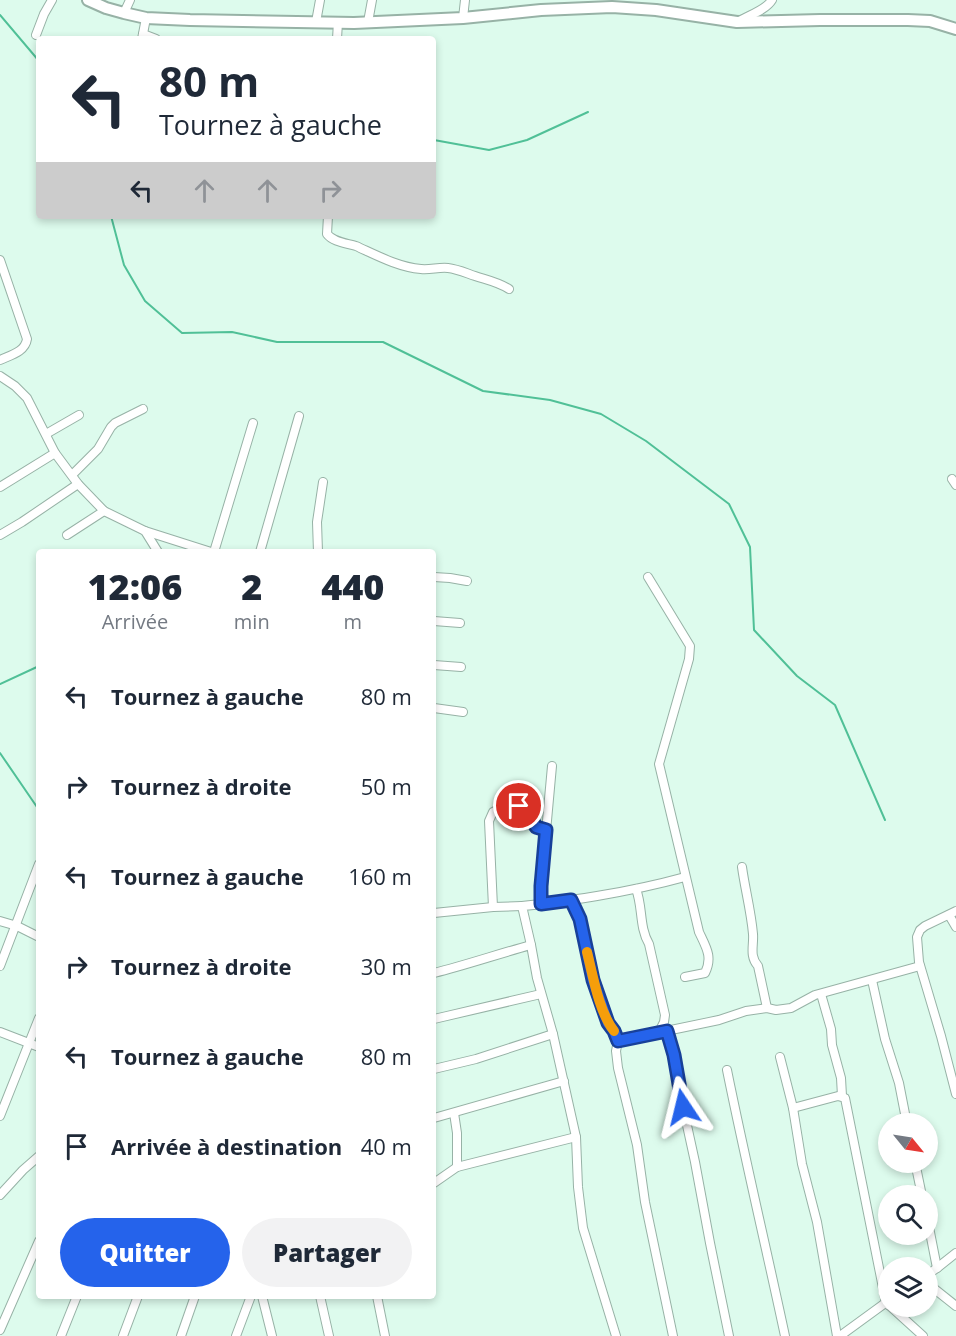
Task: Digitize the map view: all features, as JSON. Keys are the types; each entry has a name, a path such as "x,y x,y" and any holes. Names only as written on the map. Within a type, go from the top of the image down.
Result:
{"street":[{"path":"36,35 52,0"},
{"path":"88,0 124,14 146,18 190,20 368,22 463,18 587,3 737,22 908,20 930,21 956,29"},
{"path":"124,14 130,0"},
{"path":"316,22 320,0"},
{"path":"368,22 372,0"},
{"path":"463,18 465,0"},
{"path":"737,22 763,9 769,5 771,0"},
{"path":"142,36 146,18"},
{"path":"337,36 338,22"},
{"path":"328,219 327,234 332,239 354,245 404,265 421,269 447,267 500,283 509,288"},
{"path":"0,260 27,339 22,350 0,360"},
{"path":"0,375 27,398 55,453 78,484 104,511 145,531 203,549"},
{"path":"72,475 98,449 115,423 143,409"},
{"path":"46,434 79,415"},
{"path":"261,549 300,416"},
{"path":"214,549 254,423"},
{"path":"0,487 55,453"},
{"path":"318,549 317,522 323,482"},
{"path":"0,535 78,484"},
{"path":"67,535 104,511"},
{"path":"145,531 156,549"},
{"path":"436,577 467,581"},
{"path":"648,577 690,646 659,764 699,932 709,954 709,965 705,973 685,977"},
{"path":"436,621 460,623"},
{"path":"436,665 461,667"},
{"path":"436,708 464,712"},
{"path":"541,904 552,766"},
{"path":"493,907 489,821 493,812 503,807 519,806 528,812 536,827 546,830"},
{"path":"742,867 753,936 752,952 754,962 758,966 767,1008"},
{"path":"0,966 36,872"},
{"path":"436,913 571,900 636,889 685,877"},
{"path":"636,889 664,1015 663,1031 674,1055 729,1336"},
{"path":"571,900 580,919 593,980 608,1023 618,1041 616,1051 618,1068 637,1145 645,1202 673,1336"},
{"path":"525,918 531,905"},
{"path":"522,906 576,1137 578,1187 583,1228 616,1336"},
{"path":"956,927 953,913 926,926 920,930 917,937 920,966 952,1061 956,1094"},
{"path":"0,921 36,936"},
{"path":"436,972 531,945"},
{"path":"618,1041 726,1018 746,1011 791,1008 821,993 920,966"},
{"path":"872,980 905,1113"},
{"path":"821,993 841,1078 842,1096 847,1101 879,1257"},
{"path":"436,1019 542,994"},
{"path":"0,1116 36,1025"},
{"path":"0,1032 36,1046"},
{"path":"436,1069 476,1059 553,1034"},
{"path":"780,1057 793,1108 802,1164 817,1222 838,1336 878,1311"},
{"path":"727,1070 785,1336"},
{"path":"436,1118 564,1081"},
{"path":"793,1108 842,1096"},
{"path":"454,1113 457,1167"},
{"path":"436,1182 457,1167 576,1137"},
{"path":"1,1192 36,1160"},
{"path":"0,1330 36,1247"},
{"path":"938,1267 956,1253"},
{"path":"938,1292 956,1306"},
{"path":"61,1336 76,1299"},
{"path":"123,1336 137,1299"},
{"path":"181,1336 194,1299"},
{"path":"236,1336 250,1299"},
{"path":"263,1299 272,1336"},
{"path":"321,1299 329,1336"},
{"path":"378,1299 385,1336"},
{"path":"902,1317 923,1336"},
{"path":"850,1329 857,1336"}],"waterway":[{"path":"0,15 36,57"},
{"path":"436,140 489,150 527,140 588,112"},
{"path":"112,219 124,265 145,301 182,333 232,332 277,342 383,342 483,391 550,400 601,414 646,441 729,504 750,547 754,630 797,676 835,705 885,820"},
{"path":"0,684 36,667"},
{"path":"0,753 36,806"}],"slow traffic":[{"path":"587,952 593,980 608,1023 614,1031"}],"route":[{"path":"519,806 528,812 536,827 546,830 541,904 571,900 580,919 593,980 608,1023 618,1041 667,1031 674,1055 683,1107"}]}
